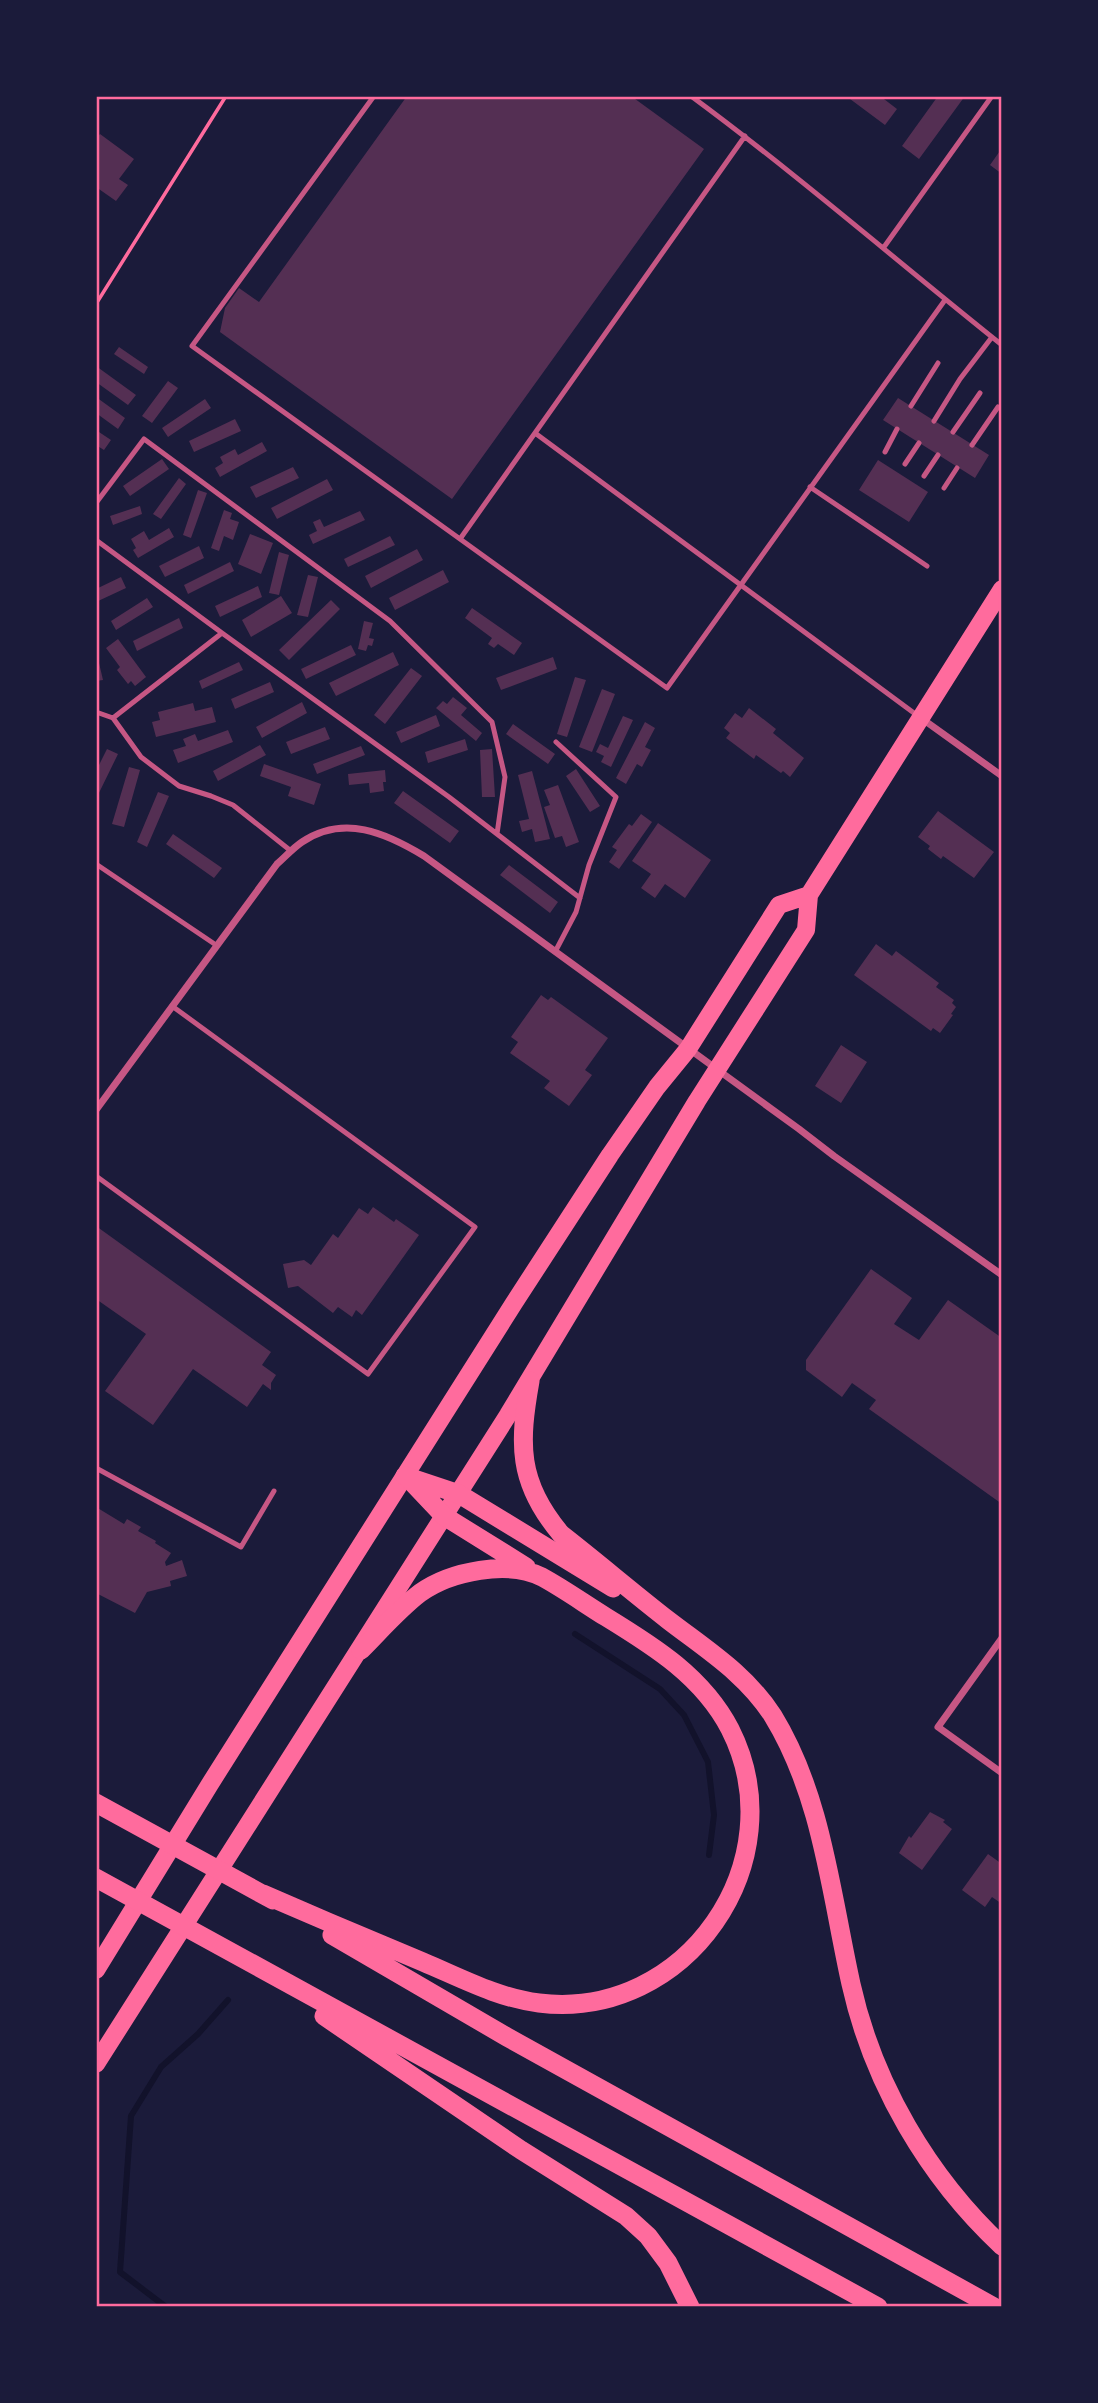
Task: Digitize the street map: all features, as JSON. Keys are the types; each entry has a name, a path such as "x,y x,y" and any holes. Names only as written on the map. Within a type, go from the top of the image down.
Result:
{"highway":[{"path":"530,1381 522,1424 523,1457 542,1506 561,1534 727,1663 762,1700 782,1733 802,1777 819,1832 851,1985 872,2052 898,2109 922,2152 956,2197 1002,2246"},
{"path":"405,1476 458,1494 670,1621"},
{"path":"263,1894 480,1987 539,2003 570,2003 622,1993 671,1968 698,1945 728,1901 746,1858 750,1796 736,1743 716,1704 686,1672 662,1653 444,1516 405,1476"},
{"path":"361,1650 421,1592 453,1578 480,1570 507,1567 541,1576"},
{"path":"96,1803 263,1894 507,2037 994,2307"},
{"path":"98,1878 878,2307"},
{"path":"227,1950 521,2150 626,2216 648,2236 668,2263 690,2307"}],"main road":[{"path":"96,2064 530,1381 711,1065 806,930 808,895 1002,589"},
{"path":"96,1970 581,1199 657,1087 688,1049 779,905 808,895"}],"street":[{"path":"920,718 1002,776"},
{"path":"96,1110 277,864 302,841 335,830 358,828 380,833 424,856 834,1156 1002,1275"},
{"path":"1002,1638 938,1727 1002,1773"}],"lane":[{"path":"374,96 192,346 667,688 945,300"},
{"path":"691,96 884,247 1002,345"},
{"path":"884,247 992,96"},
{"path":"460,539 745,136"},
{"path":"934,421 960,379 992,337"},
{"path":"911,406 938,363"},
{"path":"953,432 980,393"},
{"path":"972,445 998,407"},
{"path":"885,452 897,429"},
{"path":"535,432 920,718"},
{"path":"96,503 144,439 390,621 492,722 505,777 497,834"},
{"path":"905,464 919,443"},
{"path":"923,475 938,455"},
{"path":"944,488 957,468"},
{"path":"810,487 927,566"},
{"path":"96,540 449,797 580,898"},
{"path":"113,718 222,633"},
{"path":"1002,710 1002,733"},
{"path":"96,712 113,718 141,757 179,786 233,806 291,851"},
{"path":"555,952 576,912 589,865 616,797 556,742"},
{"path":"96,864 216,945"},
{"path":"96,1176 368,1374 475,1227 172,1006"},
{"path":"96,1468 241,1547 274,1491"}],"path":[{"path":"96,304 226,96"}],"building":[{"path":"407,96 631,96 704,149 452,499 220,332 225,308 239,288 259,302"},
{"path":"846,96 880,96 897,109 885,125"},
{"path":"938,96 965,96 919,159 902,146"},
{"path":"100,134 134,159 119,179 128,185 116,201 96,187 96,139"},
{"path":"1002,148 1002,174 990,165"},
{"path":"119,347 148,367 144,374 114,354"},
{"path":"96,366 136,395 128,405 96,382"},
{"path":"168,381 178,388 152,423 142,416"},
{"path":"96,397 125,418 118,429 96,413"},
{"path":"898,398 989,455 975,478 883,420"},
{"path":"205,399 211,408 168,437 162,428"},
{"path":"235,419 241,431 194,452 189,441"},
{"path":"96,430 111,440 104,450 96,445"},
{"path":"262,442 267,451 220,477 215,468 223,463 220,457 235,449 238,455"},
{"path":"162,459 169,469 130,496 123,486"},
{"path":"878,460 928,492 909,522 859,490"},
{"path":"293,467 299,478 256,498 250,487"},
{"path":"179,478 186,484 161,519 153,514"},
{"path":"327,479 333,490 277,519 271,508"},
{"path":"198,490 207,493 191,538 183,535"},
{"path":"140,506 142,514 113,525 110,516"},
{"path":"224,510 232,513 230,519 239,522 233,540 224,536 219,551 211,548"},
{"path":"360,511 365,520 313,544 309,535 317,531 313,522 320,519 324,527"},
{"path":"169,528 174,537 138,558 131,539 144,531 149,540"},
{"path":"250,534 273,543 261,574 238,564"},
{"path":"390,536 395,545 348,567 344,559"},
{"path":"199,546 204,558 165,577 159,566"},
{"path":"417,549 423,560 371,588 365,576"},
{"path":"279,552 289,555 279,595 269,593"},
{"path":"230,562 234,571 188,594 184,585"},
{"path":"443,570 449,582 395,610 389,598"},
{"path":"308,575 318,577 308,617 297,615"},
{"path":"121,577 126,588 96,602 96,589"},
{"path":"258,586 262,597 220,617 215,606"},
{"path":"281,596 292,613 251,637 242,620"},
{"path":"147,598 153,607 116,630 111,621"},
{"path":"331,600 340,609 289,660 279,650"},
{"path":"472,608 522,643 514,655 498,644 494,648 488,644 492,638 465,618"},
{"path":"179,618 183,628 137,651 133,641"},
{"path":"364,621 373,623 369,638 374,639 372,646 368,645 366,651 358,649"},
{"path":"118,639 146,677 135,686 131,681 128,684 117,670 120,667 106,648"},
{"path":"351,645 356,655 306,679 301,669"},
{"path":"96,650 103,680 96,681"},
{"path":"393,652 399,665 336,696 329,683"},
{"path":"553,657 557,669 501,690 496,678"},
{"path":"239,662 243,670 202,689 199,681"},
{"path":"411,668 422,676 385,724 374,715"},
{"path":"575,677 586,680 567,737 557,734"},
{"path":"270,682 274,692 235,709 231,699"},
{"path":"602,689 615,694 592,752 579,747"},
{"path":"453,697 467,708 461,715 482,733 476,741 436,708 443,701 447,704"},
{"path":"302,702 307,713 262,738 256,727"},
{"path":"193,703 195,711 212,707 216,722 156,737 152,722 160,720 158,712"},
{"path":"749,708 776,729 773,733 804,758 790,777 756,755 754,759 726,738 730,733 724,728 735,713 742,718"},
{"path":"436,715 440,726 401,743 396,732"},
{"path":"623,716 633,720 611,767 601,762 604,756 596,752 600,744 608,748"},
{"path":"645,722 655,728 645,747 651,750 642,767 637,764 626,784 616,778"},
{"path":"513,724 555,754 548,764 506,734"},
{"path":"325,727 330,739 291,754 286,742"},
{"path":"228,730 233,742 178,763 173,750 186,746 183,739 195,734 198,741"},
{"path":"465,739 468,750 428,763 425,752"},
{"path":"260,745 266,755 218,781 213,771"},
{"path":"361,746 365,755 317,774 313,764"},
{"path":"107,749 118,754 96,799 96,771"},
{"path":"492,749 495,797 482,797 480,750"},
{"path":"264,764 321,784 314,805 288,796 291,787 260,776"},
{"path":"129,767 140,770 124,827 112,824"},
{"path":"576,769 600,806 590,812 566,776"},
{"path":"385,770 384,791 370,793 369,783 349,785 348,774"},
{"path":"532,771 550,839 535,842 532,829 522,832 519,821 529,819 518,775"},
{"path":"558,785 579,842 566,847 562,836 555,838 544,807 550,805 544,790"},
{"path":"403,791 459,831 450,843 394,803"},
{"path":"158,792 169,796 147,847 137,842"},
{"path":"938,811 994,852 974,878 943,856 941,859 918,837"},
{"path":"641,814 652,822 619,869 609,862 617,850 612,847 629,824 632,826"},
{"path":"658,823 711,860 685,898 665,884 655,898 641,888 651,874 632,861"},
{"path":"173,834 222,868 214,878 166,844"},
{"path":"509,865 558,902 550,913 500,875"},
{"path":"876,944 892,956 896,951 939,983 936,987 954,1000 952,1003 956,1007 951,1014 953,1015 940,1033 933,1028 931,1031 854,975"},
{"path":"541,995 548,1000 551,997 608,1038 585,1070 592,1075 569,1106 544,1088 550,1081 510,1053 518,1042 511,1037"},
{"path":"841,1045 867,1062 841,1103 815,1086"},
{"path":"373,1207 419,1235 362,1315 356,1310 352,1317 338,1307 333,1313 298,1286 288,1288 283,1264 304,1260 311,1265 333,1234 338,1238 359,1208 368,1214"},
{"path":"96,1226 271,1352 262,1365 276,1375 271,1383 271,1390 263,1384 247,1407 193,1369 153,1425 105,1391 146,1334 96,1299"},
{"path":"871,1269 912,1298 894,1324 919,1340 948,1300 1002,1338 1002,1504 869,1409 876,1400 852,1383 842,1397 806,1370 806,1360"},
{"path":"96,1507 124,1524 127,1519 141,1527 138,1531 171,1553 165,1562 166,1566 182,1560 187,1576 170,1581 171,1586 147,1592 135,1613 96,1593"},
{"path":"930,1812 945,1820 943,1822 952,1829 922,1870 899,1853 909,1836 911,1838"},
{"path":"988,1854 1002,1864 1002,1904 992,1897 985,1907 962,1890"}],"waterway":[{"path":"575,1634 660,1689 684,1715 708,1762 714,1815 709,1855"},
{"path":"166,2307 120,2272 131,2116 161,2067 198,2034 228,2000"}]}
